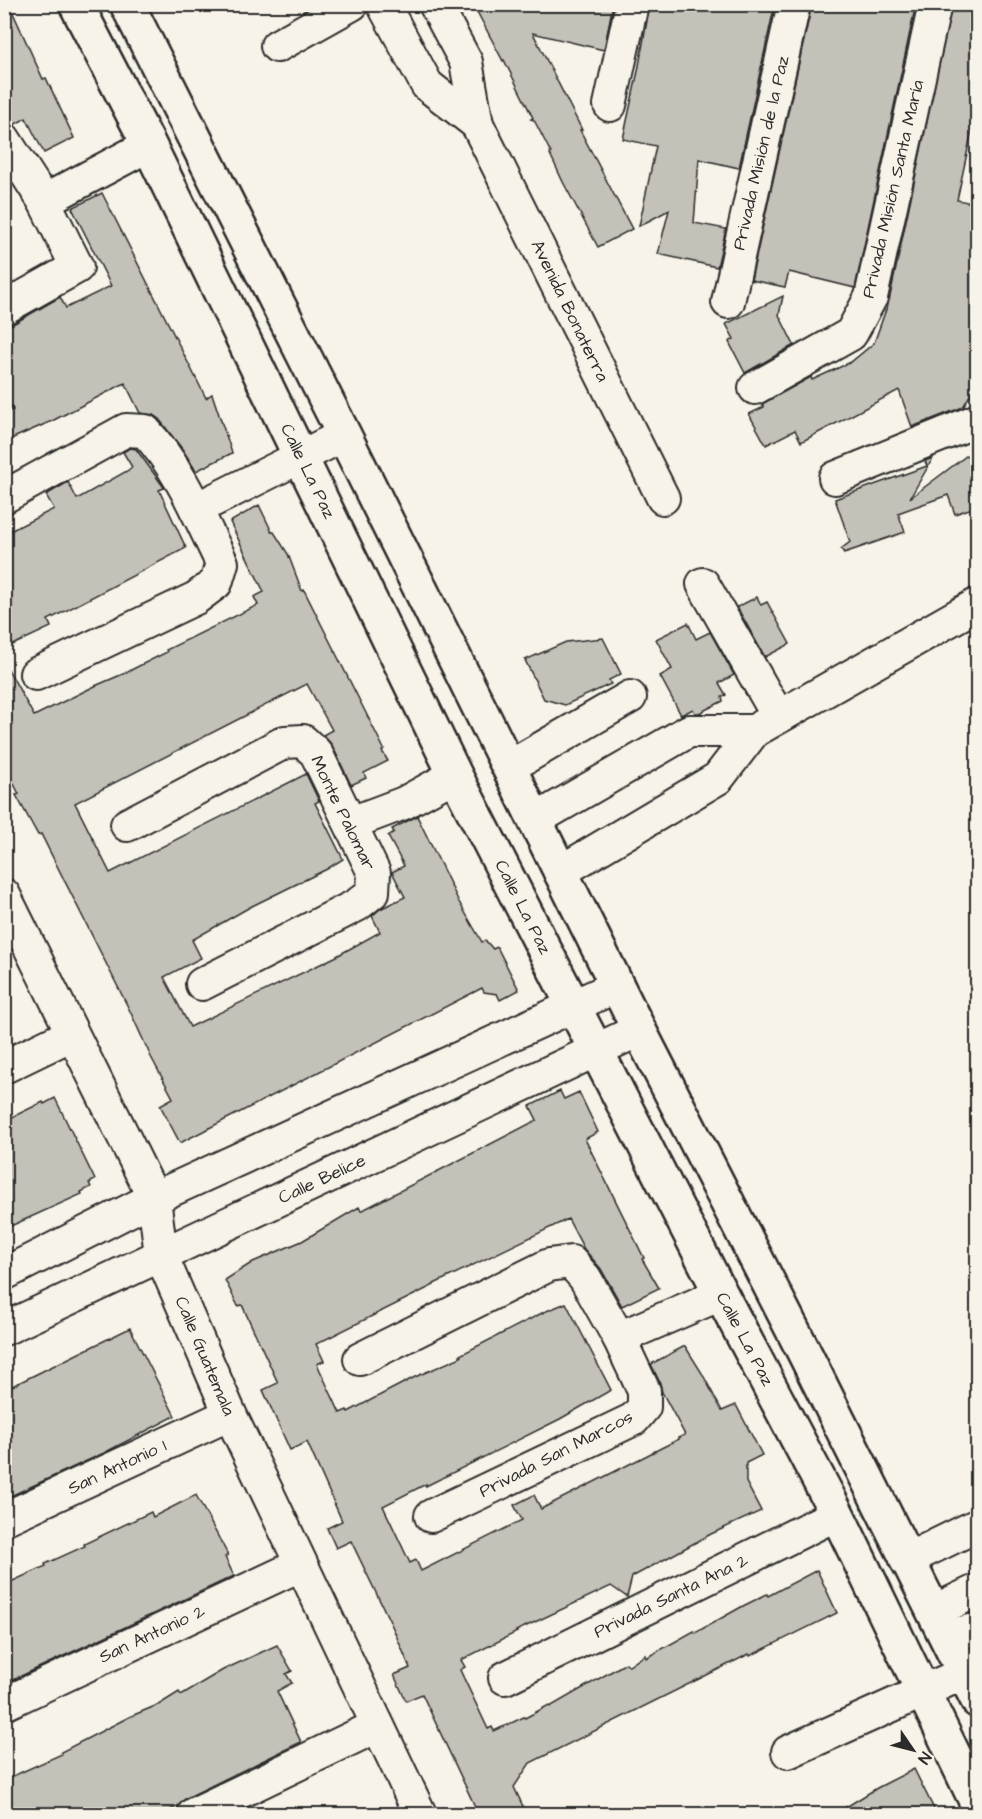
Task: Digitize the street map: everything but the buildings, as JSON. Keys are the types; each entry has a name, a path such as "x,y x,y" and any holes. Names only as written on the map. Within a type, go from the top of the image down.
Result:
{"main road":[{"name":"Calle La Paz","path":"76,4 148,145 455,775 721,1294 837,1514 978,1805"},
{"path":"127,4 639,1030 804,1352 906,1560 953,1625 971,1687"}],"street":[{"path":"277,46 352,4"},
{"name":"Avenida Bonaterra","path":"383,4 428,85 477,124"},
{"name":"Avenida Bonaterra","path":"435,4 466,62 477,124 663,498"},
{"path":"610,105 632,4"},
{"name":"Privada Misión de la Paz","path":"728,302 794,4"},
{"name":"Privada Misión Santa María","path":"755,388 850,334 871,297 936,4"},
{"path":"4,139 44,201 77,267 4,308"},
{"path":"44,201 148,145"},
{"path":"835,478 978,420"},
{"path":"4,497 126,430 145,430 159,446 196,509 222,563 216,583 196,598 36,674"},
{"path":"196,509 344,435"},
{"path":"703,584 766,724"},
{"path":"560,872 718,778 766,724 978,604"},
{"path":"509,767 630,697"},
{"path":"535,820 689,731 766,724"},
{"name":"Monte Palomar","path":"127,825 285,742 303,741 316,753 351,823 374,873 373,892 357,905 202,984"},
{"path":"351,823 404,803 455,775"},
{"name":"Calle Guatemala","path":"4,895 154,1198 161,1255 230,1414 420,1815"},
{"path":"4,1274 154,1198 617,986"},
{"name":"Calle Belice","path":"4,1329 639,1030"},
{"path":"4,1066 72,1034"},
{"name":"Privada San Marcos","path":"360,1359 549,1265 570,1262 585,1278 619,1338 644,1391 644,1407 634,1419 431,1516"},
{"path":"619,1338 721,1294"},
{"name":"San Antonio 1","path":"4,1519 230,1414"},
{"name":"Privada Santa Ana 2","path":"506,1677 837,1514"},
{"path":"906,1560 978,1525"},
{"name":"San Antonio 2","path":"4,1704 300,1565"},
{"path":"953,1625 978,1590"},
{"path":"788,1752 922,1693 971,1687"},
{"path":"194,1815 377,1726"}]}
